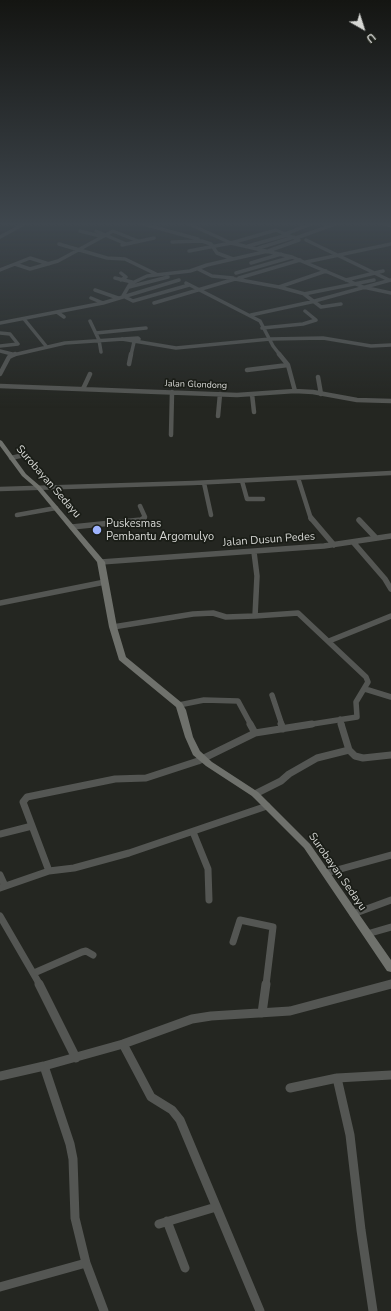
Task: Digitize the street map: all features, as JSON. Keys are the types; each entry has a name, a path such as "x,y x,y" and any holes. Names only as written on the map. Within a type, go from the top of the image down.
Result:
{"main road":[{"name":"Surobayan Sedayu","path":"0,442 24,475 38,487 101,562 113,627 122,658 178,705 182,710 193,747 203,759 255,794 307,846 368,935 388,959 391,968"}],"street":[{"path":"123,296 130,285"},
{"path":"128,288 137,285"},
{"path":"144,285 170,298"},
{"path":"0,328 0,323 103,303 161,285"},
{"path":"123,296 133,301 188,285"},
{"path":"189,285 251,315 260,322 262,328 288,365 295,391"},
{"path":"154,303 215,285"},
{"path":"271,285 305,294 322,307 341,304"},
{"path":"279,287 284,285"},
{"path":"305,294 349,285"},
{"path":"358,285 391,293"},
{"path":"251,315 313,301 368,285"},
{"path":"95,290 118,298"},
{"path":"91,298 103,303"},
{"path":"262,328 303,324 316,320 306,311"},
{"path":"57,312 64,317"},
{"path":"24,319 46,346"},
{"path":"90,321 91,326 99,340 100,352"},
{"path":"96,333 146,328"},
{"path":"0,333 10,334 18,344 0,346"},
{"path":"0,351 12,354 46,346 122,339 177,348 270,339 332,339 371,346 391,345"},
{"path":"129,364 134,342"},
{"path":"0,374 12,354"},
{"path":"247,370 288,365"},
{"path":"83,389 90,374"},
{"path":"318,377 321,394"},
{"name":"Jalan Glondong","path":"0,386 220,394 252,394 295,391 357,400 391,401"},
{"path":"171,435 172,392"},
{"path":"218,416 220,394"},
{"path":"252,394 254,412"},
{"path":"11,458 24,455"},
{"path":"0,489 242,481 391,473"},
{"path":"298,478 312,521 334,545"},
{"path":"242,481 247,500 263,499"},
{"path":"204,482 211,515"},
{"path":"72,527 141,520 145,517 140,506"},
{"path":"17,515 56,508"},
{"path":"359,520 376,538"},
{"path":"389,537 391,542"},
{"name":"Jalan Dusun Pedes","path":"101,562 254,552 334,545 389,537"},
{"path":"353,542 385,579 391,589"},
{"path":"254,552 257,576 255,616"},
{"path":"0,603 105,582"},
{"path":"49,871 23,802 27,797 115,780 146,778 203,759 255,733 357,717 356,702 368,682 366,677 329,641 297,613 226,617 213,613 193,614 113,627"},
{"path":"329,641 391,616"},
{"path":"365,689 391,697"},
{"path":"272,695 283,729"},
{"path":"178,705 204,700 238,701 255,733"},
{"path":"340,719 349,750 359,758 391,755"},
{"path":"255,794 281,781 289,774 317,758 349,750"},
{"path":"0,875 3,887 49,871 74,868 193,832 267,806"},
{"path":"0,834 32,826"},
{"path":"193,832 208,870 209,900"},
{"path":"326,873 391,855"},
{"path":"353,914 391,900"},
{"path":"0,916 34,973 76,1058"},
{"path":"233,942 240,920 273,927 262,1013"},
{"path":"368,935 391,928"},
{"path":"34,973 82,952 86,951 93,955"},
{"path":"0,1076 76,1058 123,1044 192,1019 211,1016 297,1010 391,984"},
{"path":"123,1044 151,1097 177,1115 260,1311"},
{"path":"44,1066 70,1144 73,1159 75,1218 86,1263 104,1311"},
{"path":"290,1088 336,1078 391,1075"},
{"path":"336,1078 350,1135 361,1230 373,1311"},
{"path":"184,1268 163,1222 216,1206"},
{"path":"0,1287 86,1263"}],"place":[{"name":"Puskesmas Pembantu Argomulyo","path":"97,530"}]}
